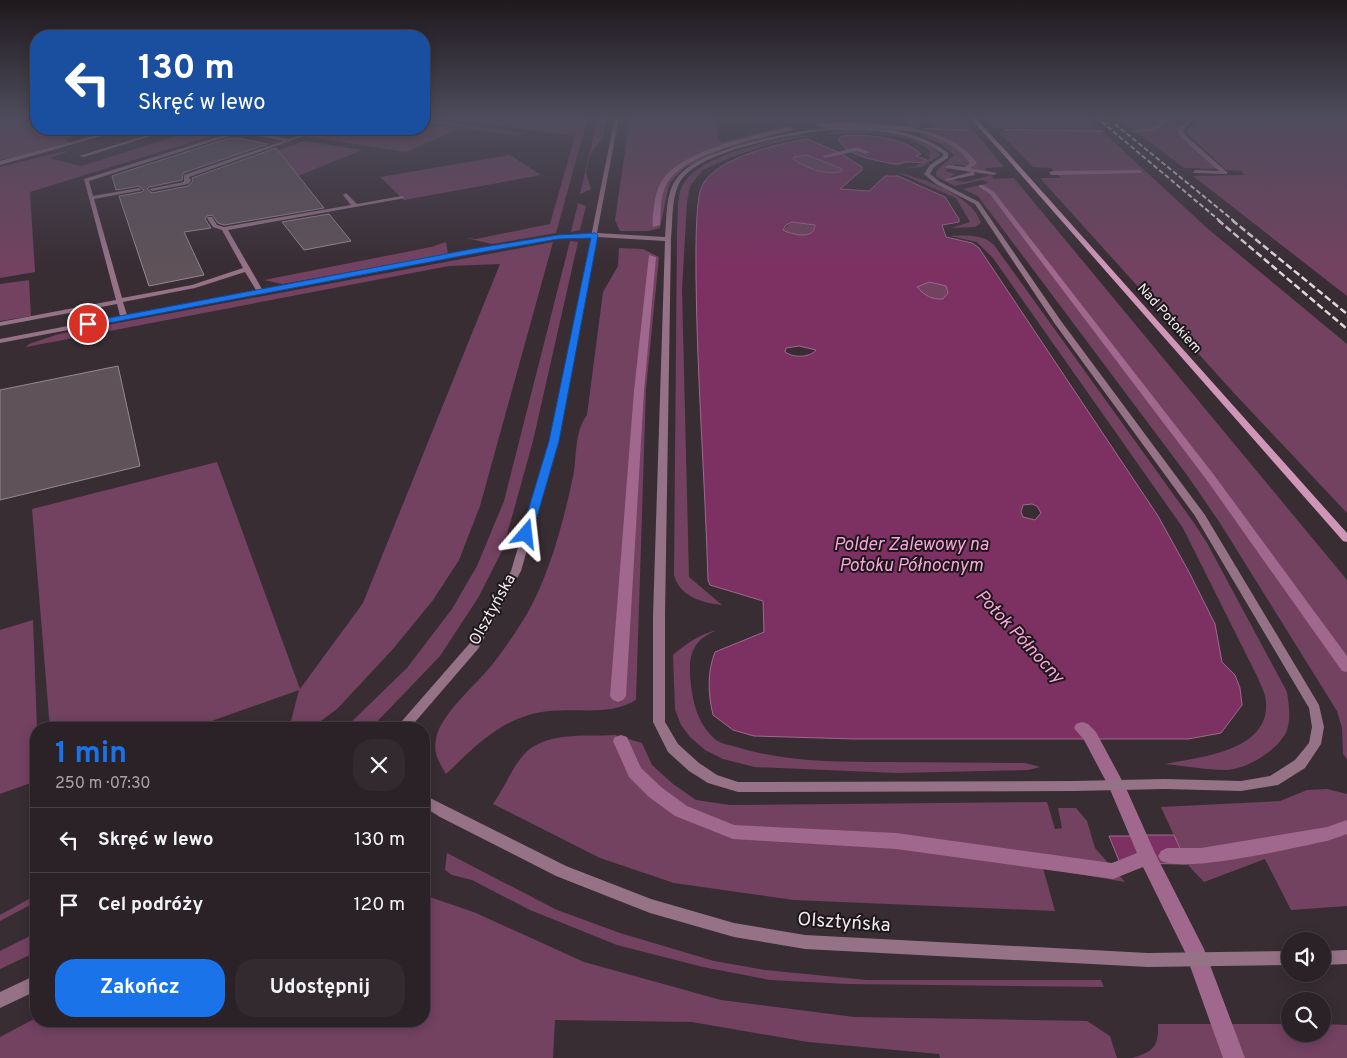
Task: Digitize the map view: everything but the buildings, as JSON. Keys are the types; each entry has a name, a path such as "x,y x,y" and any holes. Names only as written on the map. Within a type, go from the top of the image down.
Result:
{"main road":[{"name":"Nad Potokiem","path":"1017,166 1347,539"}],"street":[{"path":"124,317 86,180 130,166"},
{"path":"152,189 186,183 188,181 186,176 215,166"},
{"name":"Olsztyńska","path":"407,722 474,646 516,570 554,441 595,235 606,166"},
{"path":"695,166 685,172 675,188 668,238 659,616 659,722 673,748 694,767 713,779 738,787 1165,784 1241,786 1273,781 1296,768 1315,744 1318,727 1316,708 1200,515 1058,322 977,203 937,182 927,174 932,166"},
{"path":"91,198 139,190"},
{"path":"346,195 356,206"},
{"path":"210,218 215,226 224,228 402,198"},
{"path":"224,228 260,292"},
{"path":"0,341 472,251 558,237 595,235 668,238"},
{"path":"0,324 193,287 247,269"},
{"name":"Olsztyńska","path":"430,804 561,872 650,906 734,930 805,942 1148,960 1281,958"},
{"path":"1331,958 1347,957"},
{"path":"0,1000 30,985"}],"shaded area":[{"path":"113,166 30,192 35,272 0,278 0,167"},
{"path":"237,166 322,166 264,190 203,179"},
{"path":"443,166 528,166 541,175 404,200 380,177"},
{"path":"566,166 574,166 556,233 492,244 466,238 476,239 550,224"},
{"path":"587,166 586,173 591,189 580,194"},
{"path":"623,166 687,166 671,181 660,228 648,231 620,231 615,220"},
{"path":"703,166 711,166 703,170 690,186 687,202 682,289 689,577 722,605 692,597 680,588 674,574 678,206 680,192 686,180"},
{"path":"807,166 836,166 843,169 837,173 831,173"},
{"path":"941,166 952,166 945,171 956,174 950,177 954,180 964,182 991,175 994,179 1014,178 1347,580 1347,759 1343,754 1342,728 1337,711 1220,523 1187,475 978,196 963,189 989,183 982,180 955,186 937,177 937,170"},
{"path":"967,166 1004,167 985,168 987,171"},
{"path":"1140,166 1207,228 1347,344 1347,513 1233,392 1040,178 1061,178 1051,168 1033,167"},
{"path":"1182,166 1214,166 1217,169"},
{"path":"1222,166 1347,166 1347,296 1193,176 1244,175 1241,171 1226,170"},
{"path":"899,173 934,184 958,197 976,213 981,223 975,227 951,228 970,222 956,198"},
{"path":"578,203 586,206 580,230 571,232"},
{"path":"792,222 815,225 814,230 811,233 797,235 783,230"},
{"path":"950,236 979,237 990,241 994,245 1207,543 1287,692 1289,716 1287,730 1277,744 1262,757 1244,766 1227,770 1165,764 1213,754 1230,749 1245,741 1257,731 1264,718 1266,702 1263,689 1183,528 993,258 977,242"},
{"path":"570,241 578,242 533,441 503,549 478,598 440,656 377,722 351,722 407,668 452,609 477,566 504,501"},
{"path":"446,242 448,254 282,284 264,280 431,247"},
{"path":"553,242 480,506 459,560 433,600 393,649 337,709 319,722 291,722 299,690 209,722 49,722 32,509 217,462 300,689 363,603 500,264 449,266 26,347 29,344 59,334"},
{"path":"619,248 643,249 659,257 646,389 636,700 626,705 605,710 549,711 518,719 492,733 446,774 437,758 435,749 439,729 461,698 488,670 508,644 535,598 555,547 573,477 578,437 587,415 603,292 618,266"},
{"path":"29,280 31,316 0,321 0,284"},
{"path":"929,282 946,286 948,293 943,299 935,299 928,296 916,287"},
{"path":"33,620 37,722 30,722 30,783 0,794 0,630"},
{"path":"717,630 703,638 694,648 690,675 696,710 709,733 720,742 771,755 810,760 1025,763 1040,767 1028,770 896,773 755,767 723,759 705,750 690,737 681,725 675,709 673,655 693,640"},
{"path":"615,735 642,743 652,765 673,784 696,800 730,805 1047,802 1055,829 1062,828 1058,808 1076,808 1087,821 1095,848 1125,882 1043,868 1055,911 794,900 674,883 600,858 493,804 521,758 540,743 565,737"},
{"path":"1327,789 1347,794 1347,906 1291,910 1265,859 1204,882 1187,864 1161,807 1280,801 1307,790"},
{"path":"447,853 557,910 620,933 714,961 765,970 867,980 1101,980 1104,987 849,984 770,980 703,967 617,945 530,910 472,880 452,875 445,870"},
{"path":"430,897 476,913 584,962 721,1000 854,1017 1087,1021 1110,1036 1117,1058 940,1058 939,1054 808,1042 692,1022 555,1020 553,1058 0,1058 0,1037 30,1021 30,1027 430,1027"},
{"path":"30,898 30,905 0,921 0,915"},
{"path":"30,936 30,955 0,969 0,951"},
{"path":"1158,1024 1281,1024 1281,1042 1331,1042 1331,1024 1347,1025 1347,1058 1132,1058 1150,1051 1156,1043"}],"water":[{"name":"Polder Zalewowy na Potoku Północnym","path":"807,166 824,172 837,173 842,171 842,169 835,166 861,166 862,170 840,189 869,191 885,176 898,176 945,197 959,219 959,222 942,225 946,237 972,243 979,248 1158,516 1189,572 1215,624 1222,662 1235,675 1240,688 1242,705 1221,733 1188,739 856,739 754,736 733,730 713,715 709,683 715,652 764,632 763,601 710,585 708,580 699,390 696,243 698,203 702,186 709,176 720,167","holes":["792,222 815,225 814,230 811,233 802,235 783,230 786,225","929,282 946,286 948,293 943,299 935,299 925,295 917,287","799,346 816,350 810,355 801,356 788,354 785,352 786,348","1032,504 1037,506 1041,513 1035,520 1023,517 1021,512 1023,505"]},
{"path":"1130,827 1140,827 1144,835 1174,835 1187,864 1120,863 1109,836 1133,836"}],"waterway":[{"path":"656,225 663,184 671,174 681,166"},
{"path":"966,169 970,166"},
{"name":"Potok Północny","path":"1196,172 1225,173 1217,166"},
{"name":"Potok Północny","path":"948,167 966,169"},
{"name":"Potok Północny","path":"966,169 994,173"},
{"name":"Potok Północny","path":"1052,173 1139,172"},
{"path":"948,180 972,174"},
{"path":"981,186 992,193 1210,477 1347,667"},
{"path":"618,696 639,391 652,257"},
{"name":"Potok Północny","path":"1082,728 1090,736 1117,786 1147,856 1194,949 1234,1058"},
{"path":"621,741 635,772 655,792 681,811 733,832 896,841 1113,871 1147,857"},
{"path":"1167,856 1201,856 1327,834 1347,827"}],"railway":[{"path":"1155,166 1220,221"},
{"path":"1167,166 1234,221"},
{"path":"1218,220 1347,329"},
{"path":"1232,220 1347,314"}],"route":[{"path":"88,324 472,251 558,237 595,235 554,441 526,534"}]}
